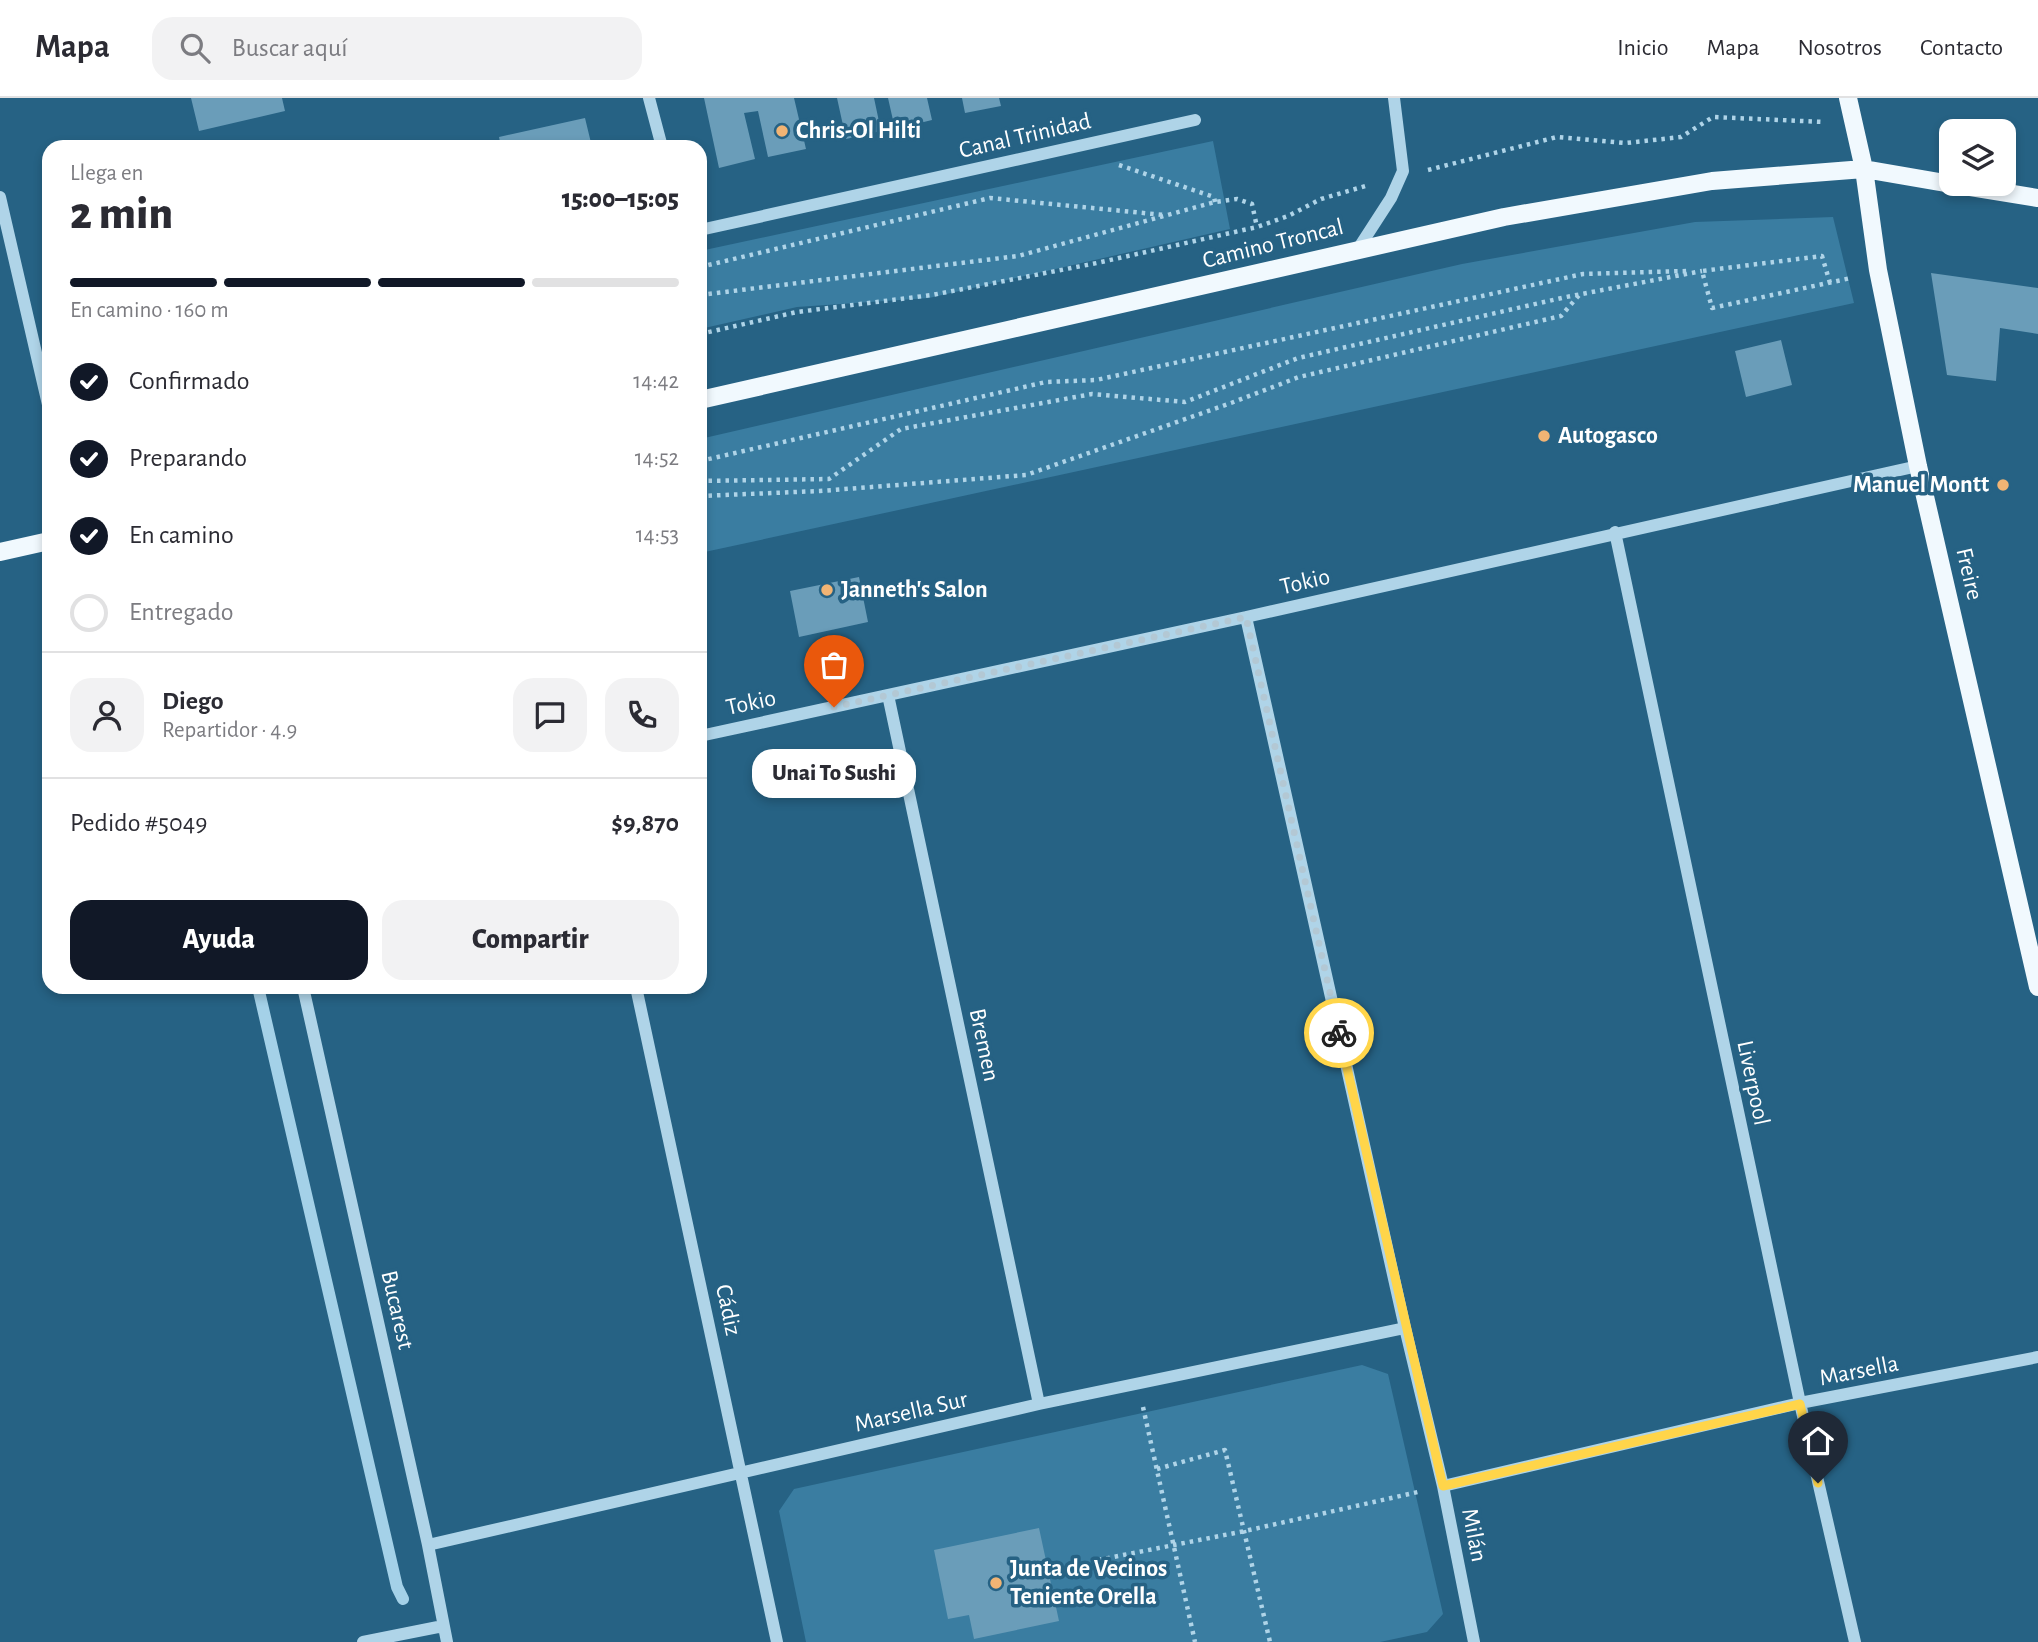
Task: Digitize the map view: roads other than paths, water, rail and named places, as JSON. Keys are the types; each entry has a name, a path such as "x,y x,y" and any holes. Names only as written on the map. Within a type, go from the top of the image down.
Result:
{"main road":[{"name":"Freire","path":"1848,98 1864,169 1878,271 1918,466 2038,987"},
{"path":"1864,169 1939,182"},
{"name":"Camino Troncal","path":"707,398 1504,217 1712,181 1864,169"},
{"path":"2016,194 2038,198"},
{"path":"0,552 42,543"}],"street":[{"path":"649,98 660,140"},
{"path":"1358,249 1391,198 1403,171 1394,98"},
{"name":"Canal Trinidad","path":"707,228 1195,120"},
{"path":"0,197 42,363"},
{"name":"Tokio","path":"707,734 1918,466"},
{"name":"Liverpool","path":"1615,532 1800,1404 1855,1642"},
{"name":"Milán","path":"1246,617 1405,1328 1443,1486 1474,1642"},
{"name":"Bremen","path":"888,695 1039,1404"},
{"name":"Bucarest","path":"305,994 428,1545 447,1642"},
{"name":"Cádiz","path":"638,994 777,1642"},
{"name":"Marsella Sur","path":"428,1545 1039,1404 1405,1328"},
{"name":"Marsella","path":"1443,1486 1800,1404 2038,1357"},
{"path":"363,1642 443,1626"}],"waterway":[{"path":"260,994 397,1587 403,1599"}],"place":[{"name":"Chris-Ol Hilti","path":"782,131"},
{"name":"Autogasco","path":"1544,436"},
{"name":"Manuel Montt","path":"2003,485"},
{"name":"Janneth's Salon","path":"827,590"},
{"name":"Unai To Sushi","path":"834,707"},
{"name":"Junta de Vecinos Teniente Orella","path":"996,1583"}]}
